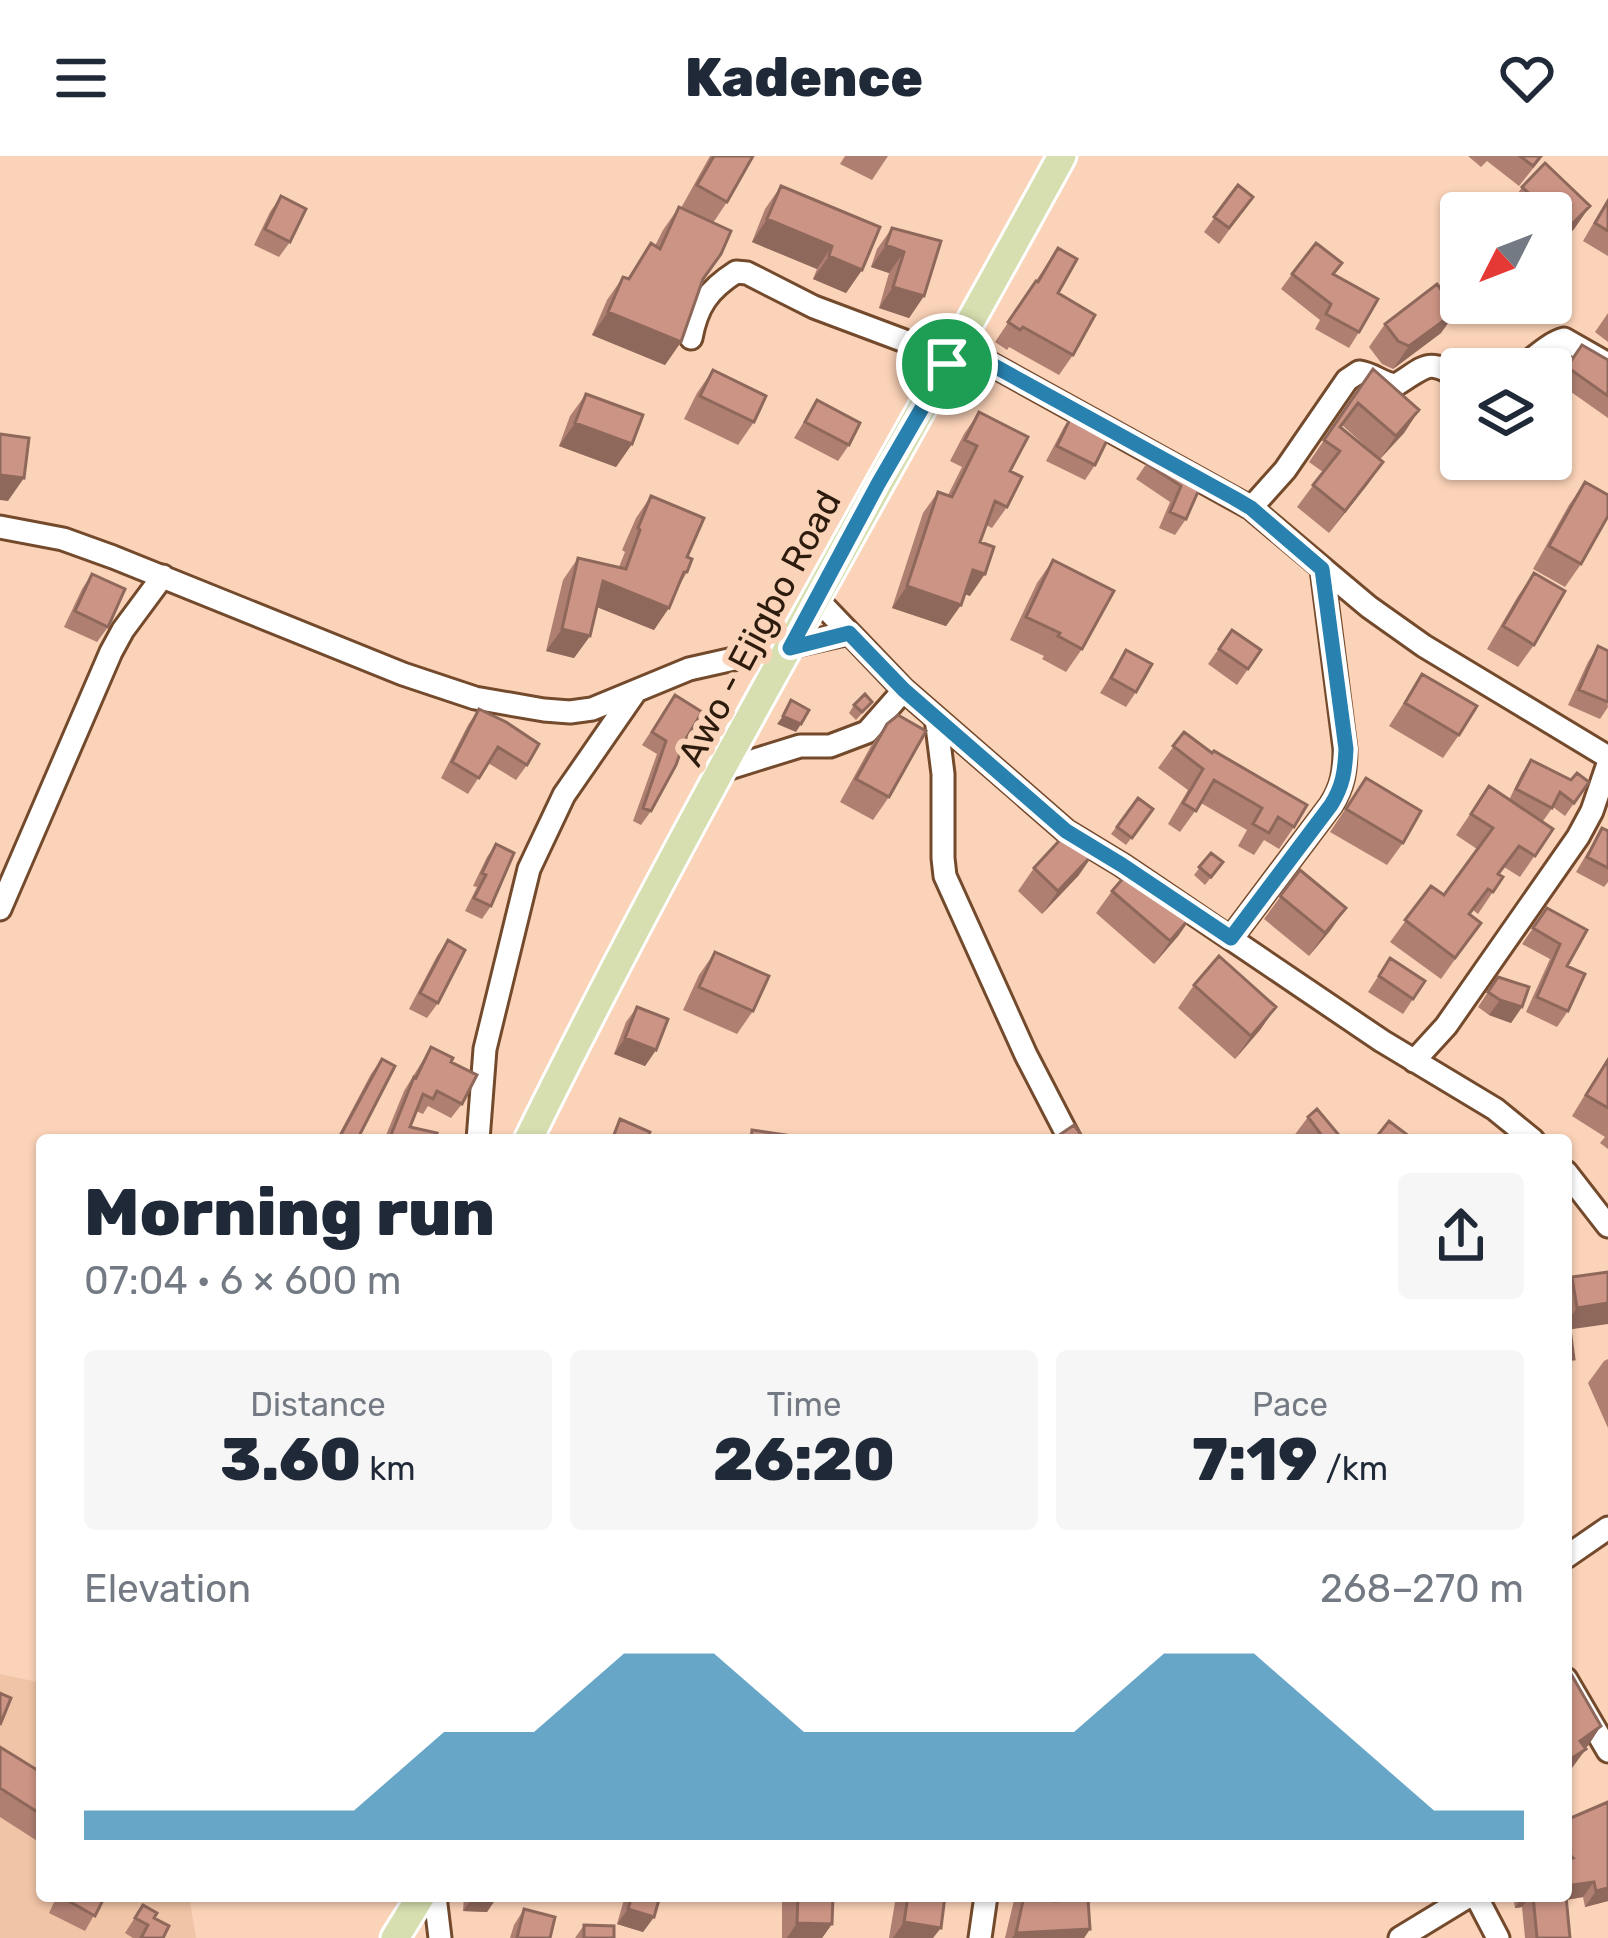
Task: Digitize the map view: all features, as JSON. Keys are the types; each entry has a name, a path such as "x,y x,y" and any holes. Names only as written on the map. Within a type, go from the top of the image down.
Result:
{"main road":[{"name":"Awo - Ejigbo Road","path":"531,1134 816,598 1062,156"},
{"path":"395,1938 417,1902"}],"street":[{"path":"691,338 696,311 736,272 814,307 952,355 1251,508 1369,607 1424,646 1608,760 1592,811 1578,837 1446,1026 1414,1061"},
{"path":"1548,348 1564,339 1608,364"},
{"path":"1251,508 1285,470 1347,380 1359,372 1396,385 1420,367 1432,364 1440,368"},
{"path":"0,527 63,538 475,698 570,712 592,710 689,669 849,633"},
{"path":"1231,938 1331,805 1345,772 1322,569"},
{"path":"0,909 111,652 163,576"},
{"path":"816,598 904,690 1066,831 1414,1061 1495,1109 1526,1134"},
{"path":"478,1134 485,1049 530,869 564,795 637,690"},
{"path":"723,770 800,746 830,746 867,732 904,690"},
{"path":"937,718 946,876 1067,1134"},
{"path":"1572,1180 1608,1225"},
{"path":"1572,1553 1608,1528"},
{"path":"1572,1689 1608,1751"},
{"path":"436,1902 440,1938"},
{"path":"980,1938 985,1902"},
{"path":"1400,1938 1463,1902"},
{"path":"1477,1902 1498,1938"}],"shaded area":[{"path":"0,1674 36,1682 36,1902 190,1902 196,1938 0,1938"}],"building":[{"path":"714,156 753,156 727,202 697,185"},
{"path":"1520,156 1541,156 1533,166"},
{"path":"1545,163 1590,206 1572,224 1572,192 1527,192 1522,187"},
{"path":"1238,185 1253,197 1229,228 1214,217"},
{"path":"781,186 880,227 862,270 829,256 832,246 767,219"},
{"path":"281,196 306,209 290,242 265,229"},
{"path":"1608,201 1608,231 1595,223"},
{"path":"679,207 731,231 703,279 681,342 608,312 623,277 629,279 651,243 660,249"},
{"path":"892,228 941,241 924,296 893,287 904,252 886,245"},
{"path":"1316,243 1342,263 1333,274 1378,299 1359,332 1326,314 1331,304 1292,274"},
{"path":"1058,248 1077,259 1058,293 1095,315 1073,355 1008,322"},
{"path":"1437,284 1440,288 1440,323 1409,346 1398,341 1385,324"},
{"path":"1582,345 1608,360 1608,396 1572,371 1572,360"},
{"path":"1373,369 1419,410 1396,436 1358,403 1340,427 1383,462 1345,511 1313,485 1340,451 1324,440"},
{"path":"713,370 766,396 754,422 700,396"},
{"path":"586,394 643,415 632,444 575,423"},
{"path":"817,400 860,423 849,445 805,422"},
{"path":"1074,411 1112,430 1095,465 1057,446"},
{"path":"979,412 1028,437 1010,471 1022,477 1007,507 995,501 980,542 994,547 985,574 973,570 961,605 907,586 938,492 952,497 977,446 965,440"},
{"path":"0,434 29,438 24,478 0,475"},
{"path":"1155,451 1204,478 1186,519 1170,512 1181,486 1147,464"},
{"path":"1585,482 1608,495 1608,516 1581,564 1549,546"},
{"path":"651,496 704,518 687,557 692,559 687,572 669,608 603,581 590,636 562,629 578,558 626,569"},
{"path":"1053,560 1114,591 1082,649 1026,617"},
{"path":"1534,573 1565,591 1534,645 1503,626"},
{"path":"92,574 125,589 108,627 75,611"},
{"path":"1232,630 1261,650 1248,669 1219,649"},
{"path":"1598,646 1608,651 1608,702 1579,690"},
{"path":"1126,650 1152,664 1136,692 1111,678"},
{"path":"1422,674 1477,706 1459,735 1405,703"},
{"path":"865,694 872,702 862,712 854,705"},
{"path":"675,695 702,712 651,811 643,808 666,741 652,732"},
{"path":"791,700 809,710 801,724 783,716"},
{"path":"479,709 539,744 527,765 498,747 479,778 452,762"},
{"path":"898,715 926,731 889,797 856,779 887,724"},
{"path":"1184,732 1212,753 1307,805 1294,827 1278,817 1269,833 1253,824 1262,808 1214,780 1196,811 1183,803 1203,769 1173,746"},
{"path":"1531,760 1571,780 1577,773 1589,782 1574,803 1560,792 1552,808 1516,789"},
{"path":"1366,778 1421,811 1403,843 1346,809"},
{"path":"1489,786 1553,829 1535,856 1519,846 1498,874 1503,877 1493,892 1488,889 1469,914 1481,923 1455,958 1405,920 1431,886 1444,895 1493,828 1471,814"},
{"path":"1138,798 1153,809 1132,838 1117,827"},
{"path":"1602,828 1608,831 1608,868 1587,857"},
{"path":"1070,829 1095,852 1058,891 1034,868"},
{"path":"496,844 514,853 491,906 474,898"},
{"path":"1211,853 1223,862 1211,877 1199,867"},
{"path":"1137,862 1195,912 1170,941 1112,891"},
{"path":"1300,870 1346,908 1325,933 1280,896"},
{"path":"1547,908 1587,930 1567,966 1585,974 1568,1011 1537,997 1560,944 1533,928"},
{"path":"448,940 465,950 438,1003 420,993"},
{"path":"715,952 769,976 753,1011 699,987"},
{"path":"1219,956 1276,1007 1251,1036 1194,985"},
{"path":"1390,958 1425,981 1413,999 1379,976"},
{"path":"1498,977 1529,987 1522,1007 1488,992"},
{"path":"637,1007 668,1019 656,1050 625,1038"},
{"path":"431,1047 477,1075 462,1104 437,1091 433,1099 423,1094 410,1127 437,1134 391,1134 414,1077"},
{"path":"382,1059 395,1066 360,1134 341,1134"},
{"path":"1608,1060 1608,1108 1586,1095"},
{"path":"1317,1109 1338,1134 1321,1134 1308,1117"},
{"path":"620,1119 650,1132 649,1134 614,1134"},
{"path":"1389,1121 1406,1134 1379,1134"},
{"path":"1608,1272 1608,1303 1577,1308 1572,1277"},
{"path":"1572,1676 1601,1726 1580,1741 1586,1749 1572,1758"},
{"path":"0,1693 11,1698 0,1725"},
{"path":"0,1747 36,1769 36,1811 0,1788"},
{"path":"1608,1802 1608,1888 1596,1891 1594,1882 1572,1885 1572,1817"},
{"path":"70,1902 102,1902 95,1916"},
{"path":"630,1902 658,1902 654,1917 628,1909"},
{"path":"798,1902 833,1902 832,1924 797,1923"},
{"path":"907,1902 944,1902 941,1928 904,1922"},
{"path":"1023,1902 1088,1902 1090,1929 1016,1933"},
{"path":"1534,1902 1567,1902 1570,1938 1537,1938"},
{"path":"143,1905 169,1926 163,1938 141,1938 148,1925 135,1918"},
{"path":"524,1909 555,1917 550,1938 517,1938"},
{"path":"584,1925 614,1926 614,1938 584,1938"}],"route":[{"path":"958,346 1251,508 1322,569 1345,772 1331,805 1231,938 1066,831 904,690 849,633 790,648 947,364 958,346"}]}
